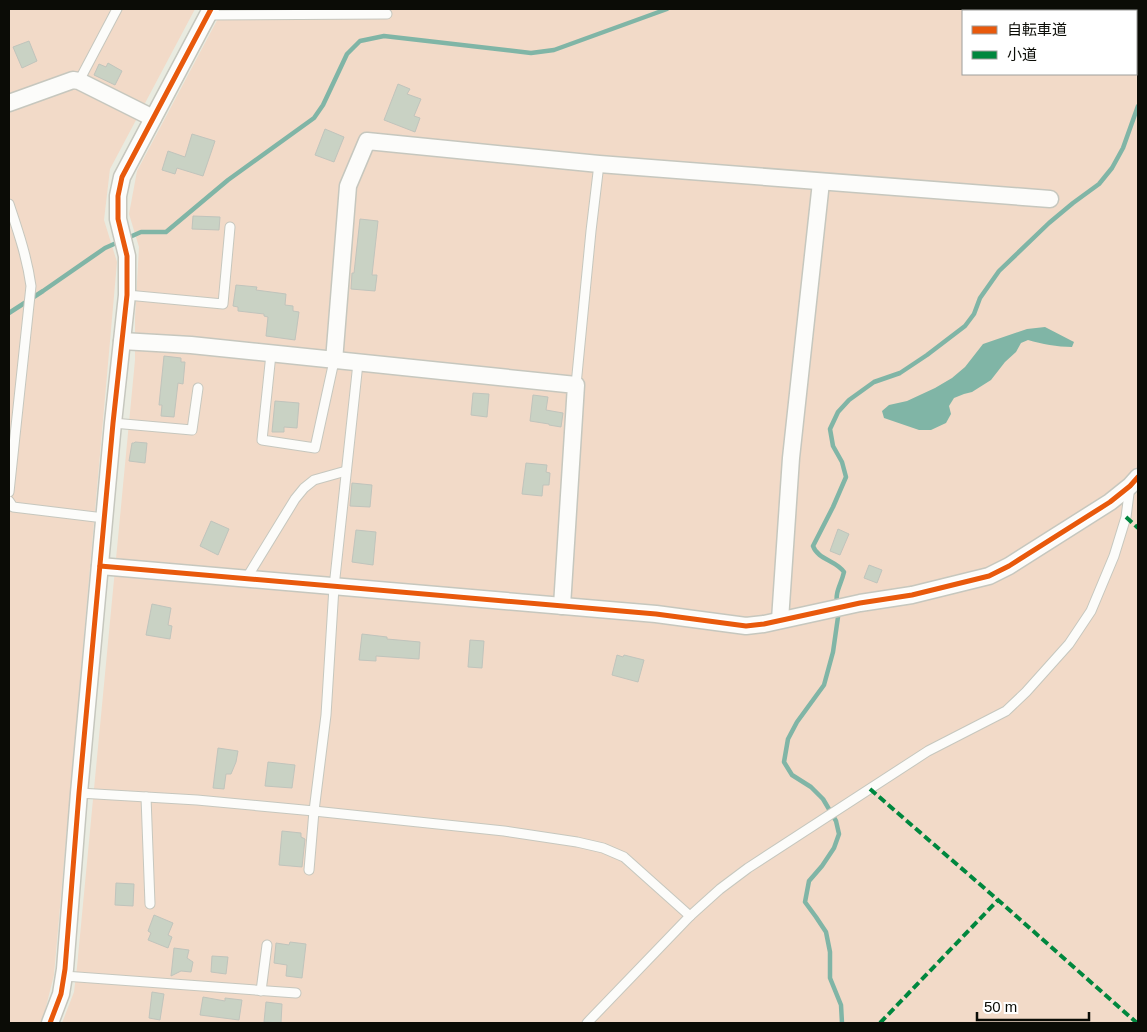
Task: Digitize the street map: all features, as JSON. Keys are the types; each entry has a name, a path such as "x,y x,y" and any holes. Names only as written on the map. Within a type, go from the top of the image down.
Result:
{"street":[{"path":"50,1023 61,994 64,976 104,518 127,295 127,256 118,219 118,196 122,177 209,12"},
{"path":"9,104 73,80 79,81 153,118"},
{"path":"334,360 348,186 367,141 599,164 1050,199"},
{"path":"780,620 791,458 821,182"},
{"path":"122,341 191,345 576,386 562,606"},
{"path":"100,566 656,614 746,626 764,624 860,603 912,595 989,576 1010,566 1110,502 1134,481"}],"lane":[{"path":"79,81 117,9"},
{"path":"209,12 387,14"},
{"path":"576,386 599,164"},
{"path":"9,204 28,266 31,286 9,492"},
{"path":"127,295 223,304 230,227"},
{"path":"271,354 262,440 316,448 334,360"},
{"path":"309,870 314,810 326,715 334,587 358,363"},
{"path":"113,423 192,430 198,388"},
{"path":"246,579 295,499 304,488 314,480 346,471"},
{"path":"587,1023 690,916 720,889 748,868 928,751 1006,711 1026,692 1069,644 1092,611 1114,556 1126,518 1134,481"},
{"path":"9,501 13,507 104,518"},
{"path":"79,793 197,800 314,810 504,831 577,842 603,848 624,857 690,916"},
{"path":"146,797 150,904"},
{"path":"261,991 267,945"},
{"path":"64,976 296,993"}],"shaded area":[{"path":"9,9 195,9 110,169 104,220 117,262 54,975 42,1023 9,1023"},
{"path":"223,9 1138,9 1138,1023 62,1023 74,992 77,967 135,360 139,247 129,214 137,171"}],"water":[{"path":"1045,327 1074,342 1072,347 1028,340 1021,343 1016,352 1005,362 991,380 972,392 954,398 949,406 951,414 946,423 931,430 919,430 884,418 882,411 889,405 907,401 952,378 965,367 983,344 1027,329"}],"building":[{"path":"29,41 37,61 22,68 13,47"},
{"path":"108,63 122,71 115,85 94,75 99,64 106,67"},
{"path":"398,84 410,89 407,94 421,99 414,116 420,118 415,132 384,120"},
{"path":"325,129 344,137 334,162 315,155"},
{"path":"192,134 215,141 203,176 177,168 175,174 162,170 168,151 185,157"},
{"path":"193,216 220,217 219,230 192,229"},
{"path":"360,219 378,221 372,275 377,275 375,291 351,289"},
{"path":"236,285 257,287 256,290 286,294 285,305 293,306 293,311 299,312 295,340 266,336 268,317 264,316 264,314 238,311 238,307 233,306"},
{"path":"164,356 181,358 181,362 185,362 183,384 178,383 174,417 161,416 162,405 159,405"},
{"path":"473,393 489,394 487,417 471,415"},
{"path":"533,395 548,397 546,410 563,413 561,427 530,421"},
{"path":"275,401 299,403 297,428 284,427 284,432 272,432"},
{"path":"132,443 147,443 145,463 129,461"},
{"path":"526,463 547,465 546,472 550,473 549,485 543,485 542,496 522,494"},
{"path":"352,483 372,485 370,507 350,506"},
{"path":"211,521 229,529 218,555 200,546"},
{"path":"838,529 849,534 840,555 830,551"},
{"path":"356,530 376,532 373,565 352,562"},
{"path":"869,565 882,570 877,583 864,578"},
{"path":"152,604 171,608 168,625 172,626 170,639 146,635"},
{"path":"362,634 387,637 387,639 420,642 419,659 376,656 376,661 359,660"},
{"path":"470,640 484,641 482,668 468,667"},
{"path":"617,655 644,660 638,682 612,675"},
{"path":"218,748 238,751 231,774 226,774 224,789 213,788"},
{"path":"268,762 295,765 292,788 265,786"},
{"path":"282,831 301,833 301,837 305,839 302,867 279,865"},
{"path":"116,883 134,884 133,906 115,905"},
{"path":"154,915 173,923 168,935 172,937 168,948 148,940 151,933 148,931"},
{"path":"290,942 306,944 302,978 286,976 287,965 274,963 276,943 289,945"},
{"path":"174,948 189,950 187,958 193,962 191,972 181,971 171,976"},
{"path":"212,956 228,957 226,974 211,972"},
{"path":"152,992 164,994 160,1020 149,1018"},
{"path":"203,997 225,1001 225,998 242,1000 239,1020 200,1015"},
{"path":"266,1002 282,1004 281,1023 264,1022"}],"waterway":[{"path":"9,313 105,248 141,232 166,232 228,180 314,118 323,105 347,54 360,41 384,36 531,53 554,50 667,9"},
{"path":"837,604 838,592 844,572 815,551 813,546 846,477 842,462 833,446 830,429 838,412 849,400 874,382 900,373 965,326 974,314 980,298 999,271 1049,223 1099,184 1112,168 1123,148 1138,106"},
{"path":"838,612 833,652 824,685 797,722 788,739 784,762 792,775 811,787 823,799 836,821 839,834 834,848 809,881 805,902 826,932 830,952 830,978 841,1005 842,1023"}],"marked path":[{"path":"1126,517 1138,528"},
{"path":"870,789 1137,1023"},
{"path":"880,1023 998,900"}],"cycle path":[{"path":"50,1023 61,994 65,969 113,423 127,295 127,256 118,219 118,196 122,177 211,9"},
{"path":"100,566 656,614 746,626 764,624 860,603 912,595 989,576 1009,566 1110,502 1138,477"}]}
